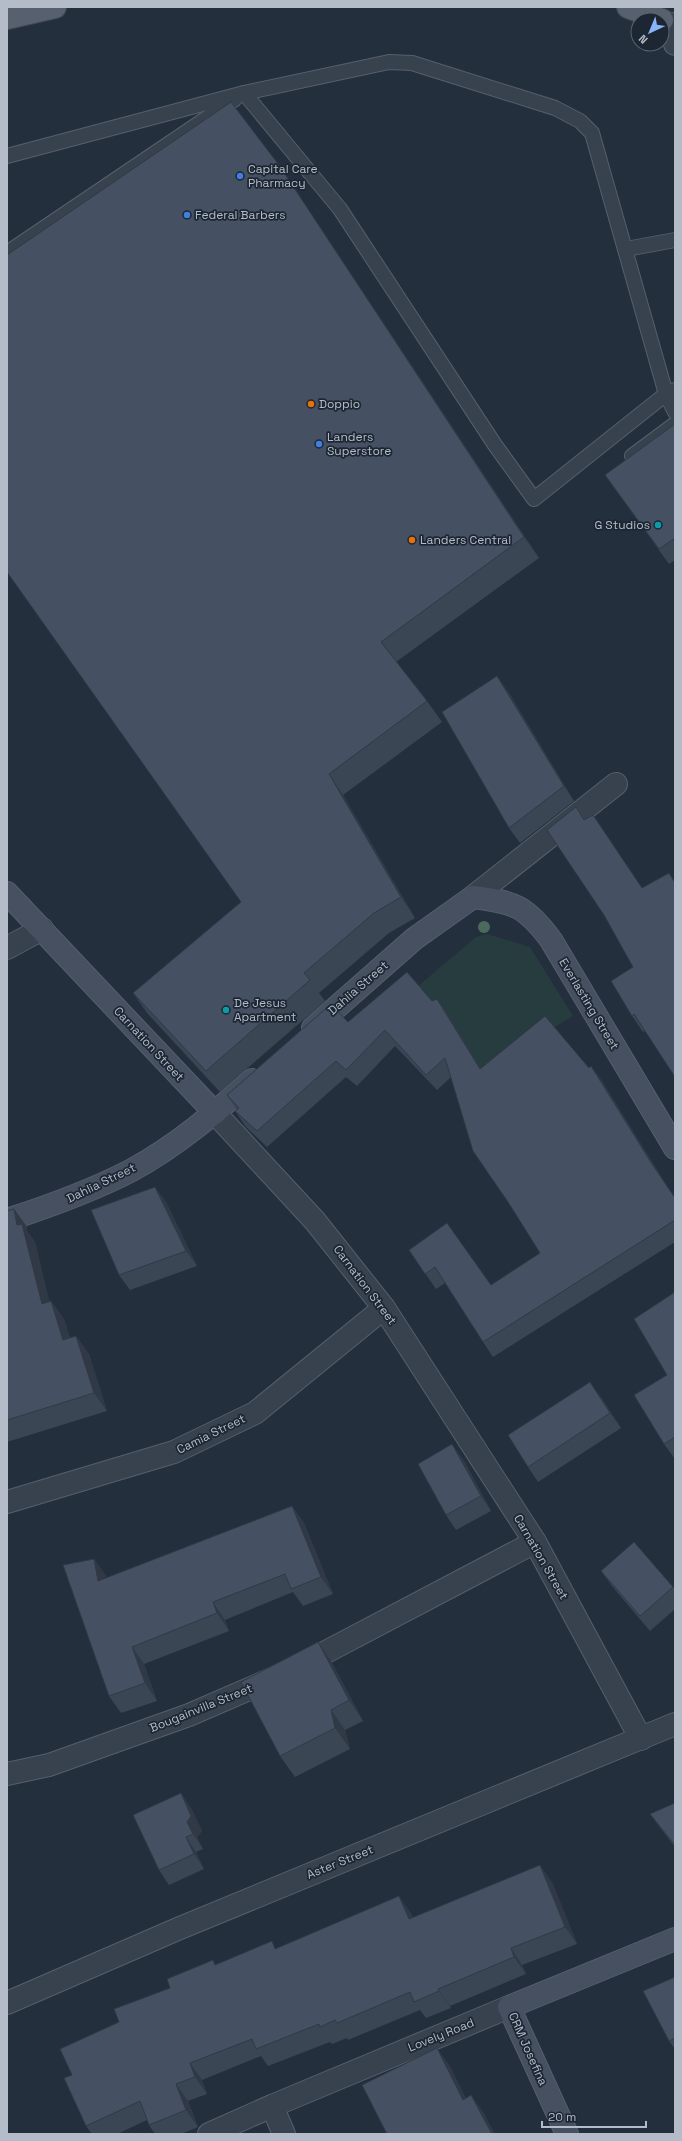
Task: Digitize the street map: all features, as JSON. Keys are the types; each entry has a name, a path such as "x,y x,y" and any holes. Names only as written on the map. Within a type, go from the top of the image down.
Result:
{"main road":[{"path":"7,18 54,7"},
{"path":"628,7 638,12"}],"street":[{"name":"Dahlia Street","path":"298,1041 414,939 473,897 616,784"},
{"name":"Carnation Street","path":"7,893 315,1221 384,1308 535,1542 641,1739"},
{"name":"Everlasting Street","path":"473,897 505,901 527,912 540,925 551,940 675,1148"},
{"path":"7,948 42,929"},
{"name":"Dahlia Street","path":"7,1220 67,1200 132,1170 215,1113 268,1067"},
{"name":"Camia Street","path":"7,1502 174,1452 254,1413 384,1308"},
{"name":"Bougainvilla Street","path":"7,1774 49,1765 189,1715 279,1676 535,1542"},
{"name":"Aster Street","path":"7,2003 180,1928 675,1724"},
{"name":"Lovely Road","path":"209,2134 272,2106 675,1939"},
{"name":"CRM Josefina","path":"509,2008 567,2134"},
{"path":"272,2106 284,2134"}],"lane":[{"path":"7,156 244,93 389,62 412,63 555,108 580,121 592,133 675,412"},
{"path":"7,253 244,93"},
{"path":"244,93 340,209 495,445 534,499 670,392"},
{"path":"626,249 675,240"},
{"path":"632,456 675,424"}],"green space":[{"path":"487,934 530,947 573,1016 483,1072 464,1041 417,987 476,937"}],"building":[{"path":"231,102 279,165 524,537 381,642 427,701 329,774 401,897 374,913 304,973 310,980 206,1071 133,993 241,902 7,572 7,255"},
{"name":"G Studios","path":"675,424 675,538 659,549 605,475"},
{"path":"497,676 564,786 509,828 442,712"},
{"path":"576,807 584,820 593,815 642,888 669,873 675,883 675,1077 634,1014 632,1016 611,981 633,967 604,915 547,830"},
{"path":"407,972 432,1001 437,999 480,1069 545,1016 589,1068 591,1066 675,1198 675,1220 483,1342 435,1267 425,1274 409,1250 447,1223 491,1285 540,1253 508,1202 473,1151 445,1058 426,1075 385,1030 346,1070 336,1061 257,1131 235,1111 239,1108 227,1095 331,1004 348,1022"},
{"path":"155,1187 186,1251 119,1275 91,1210"},
{"path":"14,1209 17,1225 22,1224 42,1304 51,1301 63,1340 76,1336 94,1393 7,1420 7,1211"},
{"path":"675,1292 675,1437 664,1444 634,1395 667,1375 634,1319"},
{"path":"590,1382 610,1413 528,1467 508,1435"},
{"path":"452,1444 481,1496 446,1515 418,1464"},
{"path":"292,1506 321,1577 291,1589 285,1574 213,1602 217,1613 132,1647 145,1683 109,1696 63,1565 94,1559 98,1581"},
{"path":"634,1542 673,1587 640,1616 601,1571"},
{"path":"318,1642 349,1700 331,1710 335,1728 280,1756 241,1682"},
{"path":"181,1793 191,1816 187,1822 193,1834 186,1837 194,1854 159,1870 133,1815"},
{"path":"675,1803 675,1845 650,1814"},
{"path":"540,1865 565,1927 511,1948 514,1957 438,1989 439,1991 414,2002 410,1992 337,2023 335,2020 320,2027 319,2024 256,2049 252,2039 190,2063 195,2077 176,2084 186,2110 149,2125 140,2101 86,2126 64,2078 72,2075 60,2049 119,2022 114,2009 170,1988 167,1979 213,1960 215,1965 272,1941 275,1949 399,1896 409,1919"},
{"path":"675,1977 675,2038 669,2041 643,1991"},
{"path":"437,2048 463,2100 471,2095 492,2134 387,2134 362,2085"}],"place":[{"name":"Capital Care Pharmacy","path":"240,176"},
{"name":"Federal Barbers","path":"187,215"},
{"name":"Doppio","path":"311,404"},
{"name":"Landers Superstore","path":"319,444"},
{"name":"G Studios","path":"658,525"},
{"name":"Landers Central","path":"412,540"},
{"name":"De Jesus Apartment","path":"226,1010"}]}
